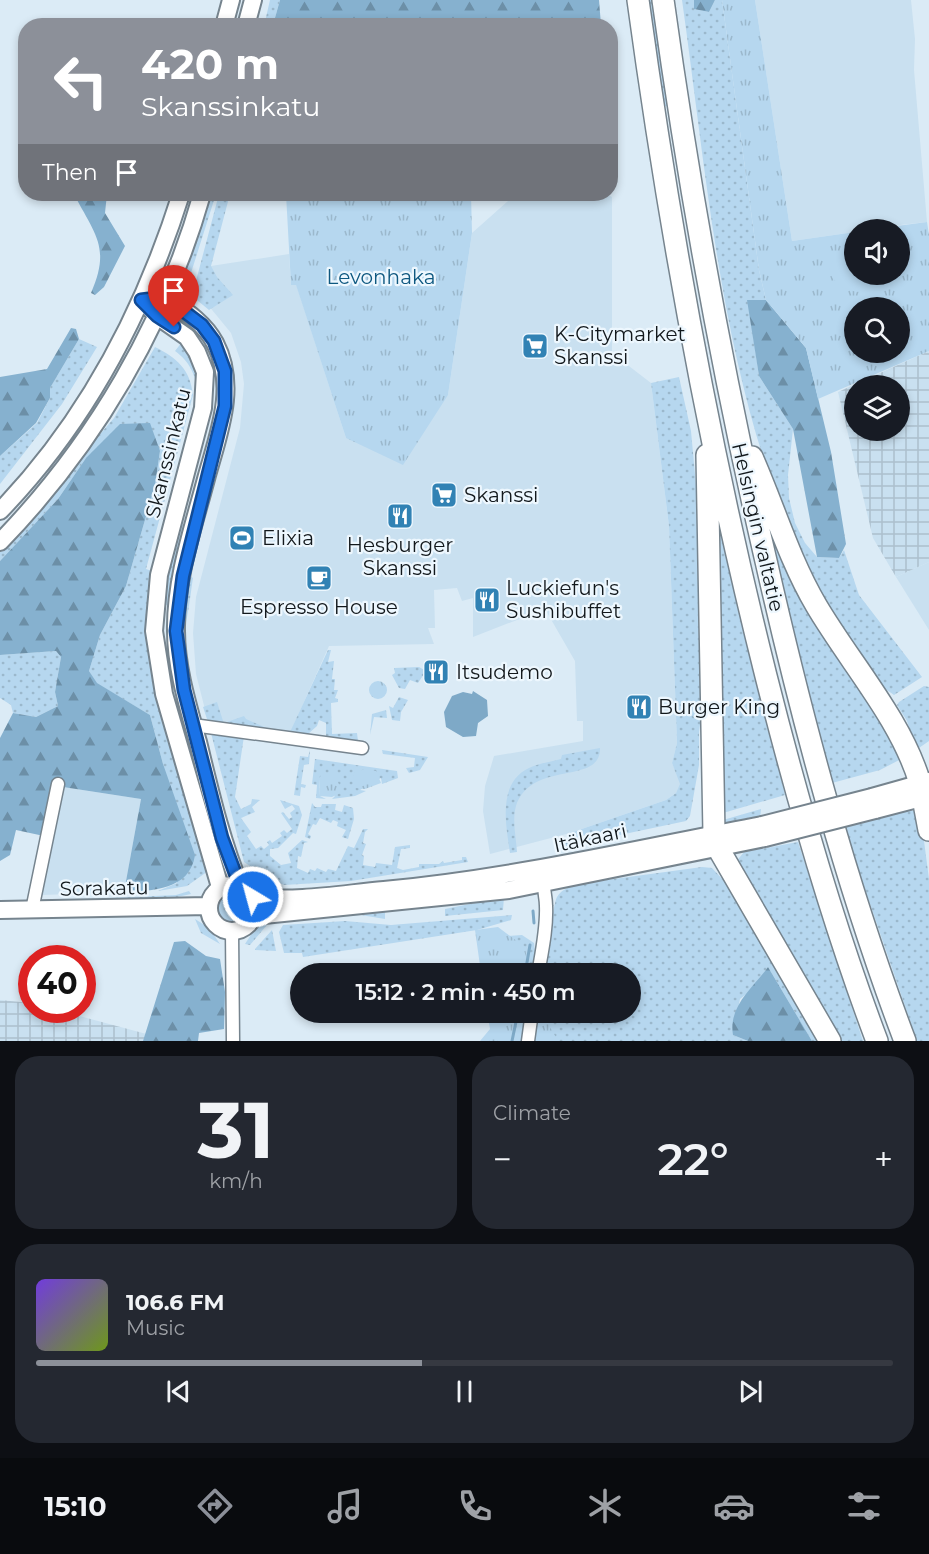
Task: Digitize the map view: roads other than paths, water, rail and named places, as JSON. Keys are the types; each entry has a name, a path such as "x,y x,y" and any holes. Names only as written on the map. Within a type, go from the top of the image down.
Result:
{"highway":[{"name":"Helsingin valtatie","path":"638,0 664,178 708,418 752,620 814,854 877,1041"},
{"name":"Helsingin valtatie","path":"663,0 694,205 733,413 807,733 838,843 881,978 905,1041"},
{"path":"733,413 803,582 836,638 902,735 925,789 929,831"},
{"path":"708,418 706,495 716,841 830,1041"}],"street":[{"path":"226,18 231,0"},
{"path":"248,18 253,0"},
{"path":"0,511 41,463 88,399 141,300 178,201"},
{"path":"0,542 52,483 91,431 157,316 199,201"},
{"path":"141,300 165,297 197,320 210,334 219,351 226,380 223,419 194,525 177,605 177,646 193,725 224,845 247,891 254,916 243,928 232,931 215,924 208,906 212,895 220,887 230,884 247,891"},
{"name":"Skanssinkatu","path":"141,300 157,316 187,337 197,352 205,372 203,408 160,568 154,631 164,694 220,887"},
{"path":"193,725 362,748"},
{"path":"32,910 58,784"},
{"name":"Itäkaari","path":"254,916 430,899 764,831 925,789"},
{"name":"Itäkaari","path":"247,891 293,900 428,886 529,871 546,876"},
{"path":"540,963 545,929 546,876"},
{"name":"Sorakatu","path":"0,910 208,906"},
{"path":"232,931 233,1041"},
{"path":"528,1041 530,1023"}],"waterway":[{"path":"533,911 534,923"},
{"path":"527,963 530,945"},
{"path":"512,1041 516,1023"}],"place":[{"name":"K-Citymarket Skanssi","path":"535,346"},
{"name":"Skanssi","path":"444,495"},
{"name":"Hesburger Skanssi","path":"400,516"},
{"name":"Elixia","path":"242,538"},
{"name":"Espresso House","path":"319,578"},
{"name":"Luckiefun's Sushibuffet","path":"487,600"},
{"name":"Itsudemo","path":"436,672"},
{"name":"Burger King","path":"639,707"}],"park label":[{"name":"Levonhaka","path":"381,277"}]}
